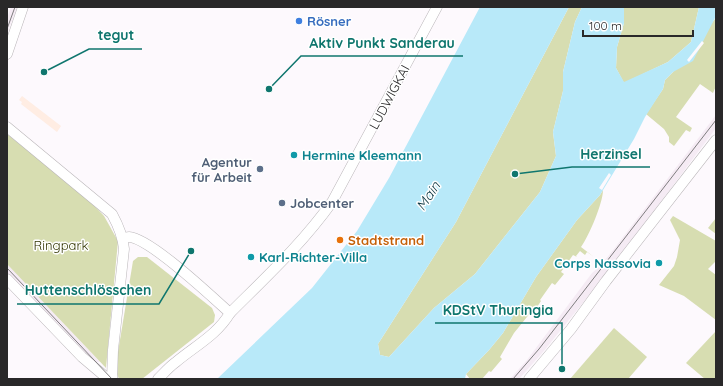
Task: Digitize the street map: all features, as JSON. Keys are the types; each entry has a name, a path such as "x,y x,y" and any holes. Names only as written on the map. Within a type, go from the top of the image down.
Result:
{"main road":[{"path":"7,54 23,7"},
{"name":"LUDWIGKAI","path":"158,379 176,362 211,336 225,322 230,313 295,249 314,226 332,202 438,7"},
{"path":"7,128 112,214 123,238 124,249 111,377 98,371 82,357 7,279"},
{"path":"528,379 571,329 606,281 716,140"},
{"path":"123,238 129,237 148,244 181,270 230,313"}],"shaded area":[{"path":"11,7 17,7 7,34 7,18"},
{"path":"22,96 61,126 57,132 21,104 22,102 19,100"},
{"path":"716,115 716,128 615,263 543,352 519,379 510,379 527,360 592,273 614,249"},
{"path":"7,264 100,362 94,362 83,353 7,274"}],"green space":[{"path":"569,7 582,7 575,22 563,72 563,91 553,132 556,156 540,192 475,274 434,308 389,357 380,355 378,344 456,222"},
{"path":"624,7 699,7 691,42 668,62 624,83 616,68 617,47 624,23"},
{"path":"716,7 716,86 713,93 700,84 676,117 692,128 690,132 686,130 674,146 669,142 669,137 664,129 646,114 663,89 665,80 715,19"},
{"name":"Ringpark","path":"7,134 86,197 104,216 118,241 106,368 7,264"},
{"path":"603,190 601,203 595,219 581,247 594,257 587,252 585,255 580,251 576,256 577,257 573,255 561,272 564,274 555,285 552,283 533,313 531,312 514,333 500,357 502,359 491,372 489,371 482,379 470,379 466,374 503,333 536,277 577,220"},
{"path":"673,216 716,241 716,261 708,269 716,275 716,320 684,296 659,285 674,266 677,257 680,240 670,220"},
{"path":"716,218 716,234 708,228"},
{"path":"138,257 147,257 212,308 215,315 214,322 142,379 119,379 117,374 118,352 133,261"},
{"path":"614,328 647,357 628,379 570,379"},
{"path":"716,331 716,377 714,379 705,379 686,363"}],"water":[{"name":"Main","path":"480,7 569,7 456,222 378,344 380,355 389,357 434,308 475,274 540,192 556,156 553,132 563,91 563,72 575,22 582,7 624,7 624,23 617,47 616,68 624,82 668,62 691,42 699,7 716,7 715,18 693,61 673,72 665,80 663,89 600,195 577,220 536,277 503,333 466,374 465,379 217,379 312,288 357,231 389,178"}],"pier":[{"path":"702,41 704,43 689,62 687,60"},
{"path":"609,173 611,175 602,190 599,188"}],"tram line":[{"path":"7,29 15,7"},
{"path":"513,379 539,349 716,120"},
{"path":"7,268 112,379"}],"place":[{"name":"Rösner","path":"299,21"},
{"name":"tegut","path":"44,72"},
{"name":"Aktiv Punkt Sanderau","path":"269,89"},
{"name":"Hermine Kleemann","path":"294,155"},
{"name":"Agentur für Arbeit","path":"260,169"},
{"name":"Herzinsel","path":"515,174"},
{"name":"Jobcenter","path":"282,203"},
{"name":"Stadtstrand","path":"340,240"},
{"name":"Huttenschlösschen","path":"191,251"},
{"name":"Karl-Richter-Villa","path":"251,257"},
{"name":"Corps Nassovia","path":"659,263"},
{"name":"KDStV Thuringia","path":"562,369"}]}
